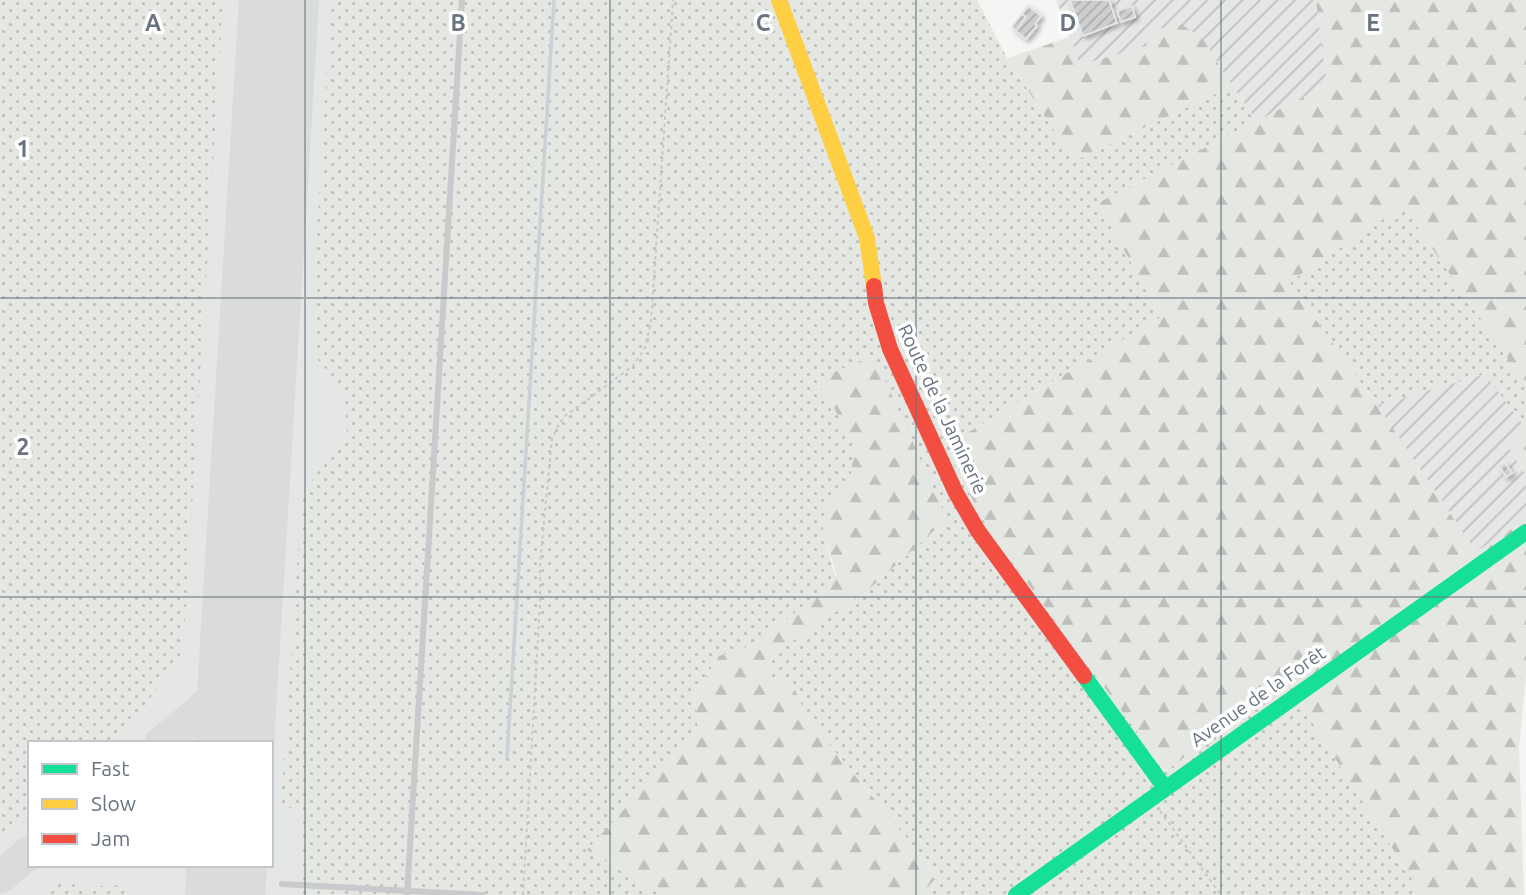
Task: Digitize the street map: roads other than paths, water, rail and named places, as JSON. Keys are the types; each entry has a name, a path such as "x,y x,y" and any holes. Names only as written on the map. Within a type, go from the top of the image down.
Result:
{"street":[{"name":"Route de la Jaminerie","path":"779,0 867,238 882,327 956,493 988,547 1165,788"},
{"name":"Avenue de la Forêt","path":"1016,895 1526,532"}],"lane":[{"path":"407,893 462,0"},
{"path":"282,884 407,893 483,895"}],"waterway":[{"path":"507,757 554,0"}]}
